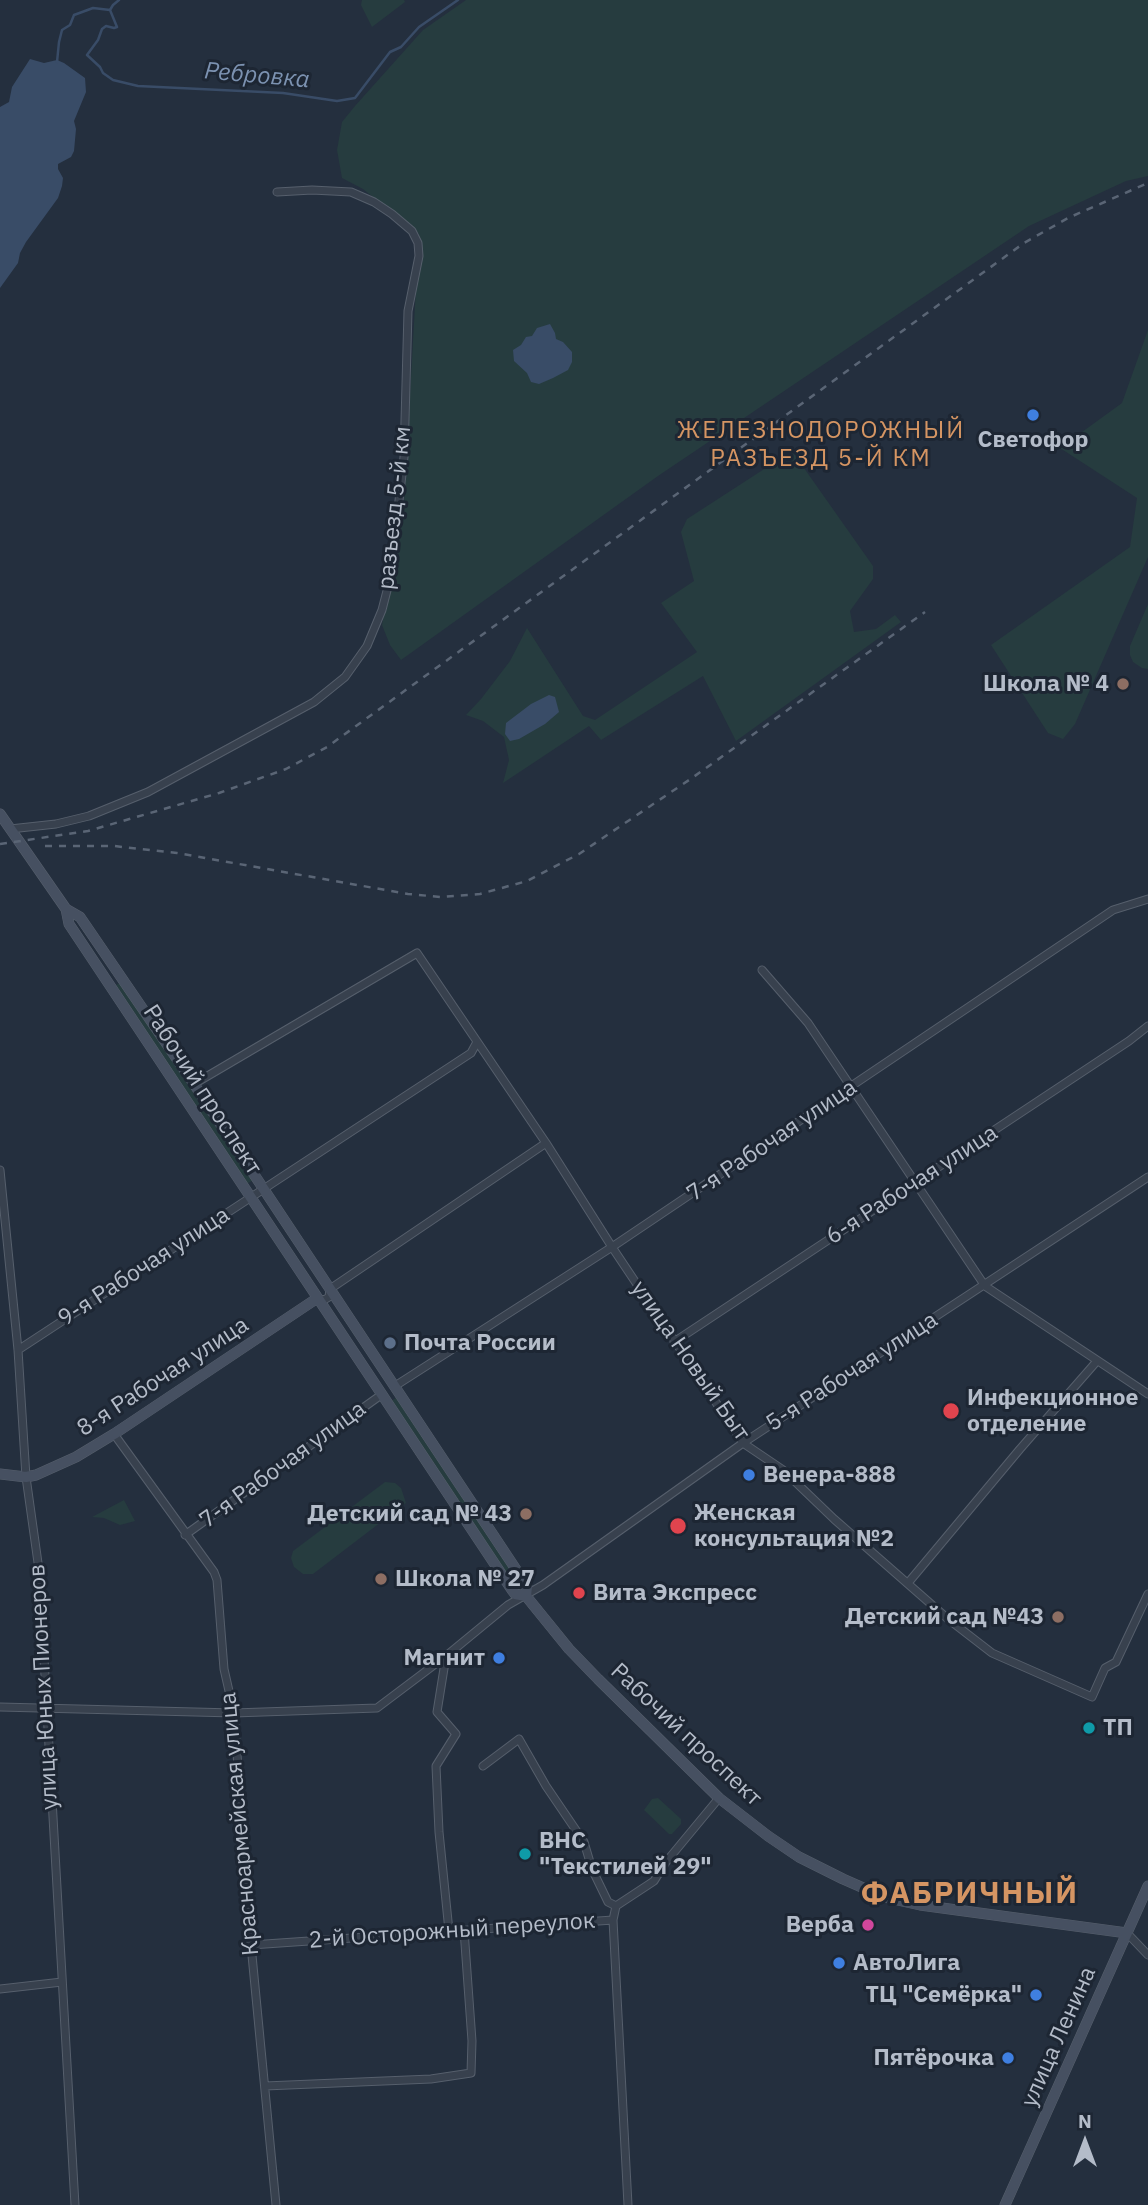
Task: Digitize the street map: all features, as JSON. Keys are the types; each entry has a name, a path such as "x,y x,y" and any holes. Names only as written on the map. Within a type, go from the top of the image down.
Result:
{"street":[{"name":"разъезд 5-й км","path":"10,829 56,824 89,816 148,792 314,702 345,677 367,646 383,610 390,579 404,457 408,311 419,256 418,243 412,231 392,214 351,191 276,192"},
{"name":"Рабочий проспект","path":"0,814 66,909 69,924 189,1102 249,1198 512,1590 515,1594 526,1596 578,1658 719,1798 799,1857 884,1897 920,1905 1127,1933"},
{"name":"7-я Рабочая улица","path":"396,1385 612,1247 1113,910 1148,898"},
{"name":"Рабочий проспект","path":"66,909 80,917 396,1385 523,1580 527,1587 526,1596"},
{"name":"улица Новый Быт","path":"194,1084 417,953 546,1143 674,1342 743,1443 783,1469 834,1519 947,1619 992,1653 1092,1698 1105,1668 1116,1661 1148,1594"},
{"path":"762,970 808,1023 985,1286 1148,1394"},
{"name":"6-я Рабочая улица","path":"674,1342 1118,1049 1148,1026"},
{"name":"9-я Рабочая улица","path":"18,1350 471,1052 477,1042"},
{"path":"327,1284 546,1143"},
{"name":"улица Юных Пионеров","path":"0,1170 18,1350 26,1477 39,1570 75,2205"},
{"name":"5-я Рабочая улица","path":"0,1707 234,1713 377,1708 508,1605 526,1596 743,1443 1148,1177"},
{"path":"317,1278 327,1284 329,1297 324,1300 314,1295 312,1282 317,1278"},
{"name":"8-я Рабочая улица","path":"26,1477 51,1470 114,1434 314,1295"},
{"path":"908,1583 1097,1361"},
{"name":"7-я Рабочая улица","path":"185,1535 381,1395"},
{"name":"Красноармейская улица","path":"114,1434 216,1576 224,1669 234,1713 251,1945 276,2205"},
{"path":"0,1474 26,1477"},
{"path":"446,1656 437,1712 456,1734 436,1766 439,1832 449,1931"},
{"path":"483,1766 519,1739 546,1786 584,1842 592,1869 608,1902 616,1906"},
{"name":"2-й Осторожный переулок","path":"251,1945 614,1920 616,1906 654,1881 666,1862 719,1798"},
{"name":"улица Ленина","path":"1005,2205 1148,1886"},
{"path":"614,1920 628,2205"},
{"path":"265,2086 431,2079 471,2073 472,2041 464,1930"},
{"path":"1127,1933 1148,1955"},
{"path":"0,1989 62,1982"}],"green space":[{"path":"362,0 405,2 372,27 361,5"},
{"path":"466,0 1148,0 1148,176 1126,181 1029,226 658,476 401,660 390,645 382,625 404,502 419,234 363,189 342,178 337,150 342,122 355,106 423,30"},
{"path":"1148,330 1148,557 1075,724 1063,739 1048,733 991,645 1130,547 1137,498 1060,448 1122,403"},
{"path":"792,451 873,566 873,579 850,611 854,632 876,629 895,615 901,622 736,741 703,676 601,740 589,726 503,783 509,760 504,737 483,721 466,715 510,661 527,628 583,716 595,720 697,652 661,603 694,581 681,532 687,519"},
{"path":"1148,604 1148,669 1133,662 1130,646"},
{"path":"120,983 252,1181 246,1184 116,985"},
{"path":"396,1398 516,1579 511,1582 391,1401"},
{"path":"385,1482 395,1483 401,1488 406,1503 313,1574 303,1574 294,1567 291,1558 293,1551"},
{"path":"124,1500 135,1521 120,1525 104,1518 92,1517"},
{"path":"658,1798 681,1819 681,1824 672,1834 644,1810 652,1799"}],"water":[{"path":"30,59 44,63 57,60 64,63 85,78 86,92 74,121 74,151 71,157 58,164 63,178 58,198 26,242 18,263 0,288 0,107 9,102 12,87"},
{"path":"550,324 556,339 572,352 572,362 568,370 553,378 539,384 531,382 527,373 514,361 513,350 521,345 526,337 532,336 537,328"},
{"path":"549,695 555,697 559,712 545,724 519,739 510,741 505,734 506,723 531,704"}],"waterway":[{"path":"57,62 62,30 70,25 74,15 93,8 110,10 119,0"},
{"name":"Ребровка","path":"110,10 117,27 106,26 102,29 87,55 113,80 138,86 283,93 337,101 355,98 390,52 401,47 419,27 458,0"}],"railway":[{"path":"0,844 88,831 219,793 286,769 327,747 1024,243 1068,218 1148,183"},
{"path":"45,846 114,846 177,853 408,894 441,897 480,894 527,881 579,854 692,778 925,612"}],"place":[{"name":"Светофор","path":"1033,415"},
{"name":"Школа № 4","path":"1123,684"},
{"name":"Почта России","path":"390,1343"},
{"name":"Инфекционное отделение","path":"951,1411"},
{"name":"Венера-888","path":"749,1475"},
{"name":"Детский сад № 43","path":"526,1514"},
{"name":"Женская консультация №2","path":"678,1526"},
{"name":"Школа № 27","path":"381,1579"},
{"name":"Вита Экспресс","path":"579,1593"},
{"name":"Детский сад №43","path":"1058,1617"},
{"name":"Магнит","path":"499,1658"},
{"name":"ТП","path":"1089,1728"},
{"name":"ВНС \"Текстилей 29\"","path":"525,1854"},
{"name":"Верба","path":"868,1925"},
{"name":"АвтоЛига","path":"839,1963"},
{"name":"ТЦ \"Семёрка\"","path":"1036,1995"},
{"name":"Пятёрочка","path":"1008,2058"}],"district":[{"name":"ЖЕЛЕЗНОДОРОЖНЫЙ РАЗЪЕЗД 5-Й КМ","path":"821,445"},
{"name":"ФАБРИЧНЫЙ","path":"970,1894"}]}
